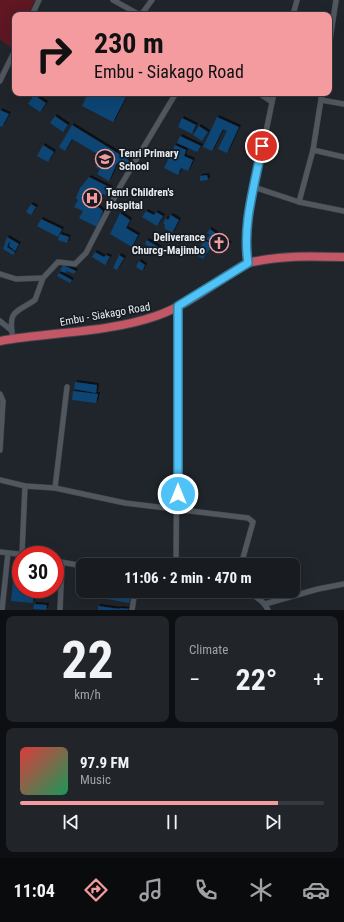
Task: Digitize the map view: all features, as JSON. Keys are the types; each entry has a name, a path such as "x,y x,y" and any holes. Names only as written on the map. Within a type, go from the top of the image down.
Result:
{"highway":[{"name":"Embu - Siakago Road","path":"0,341 111,326 155,317 178,306 248,263 273,257 344,257"}],"street":[{"path":"33,12 39,0"},
{"path":"113,0 135,12"},
{"path":"142,12 152,0"},
{"path":"294,12 297,0"},
{"path":"332,27 336,0"},
{"path":"0,81 12,56"},
{"path":"13,339 11,320 13,314 16,310 35,300 43,278 58,262 75,264 86,253 101,227 121,186 174,96"},
{"path":"263,96 272,102"},
{"path":"248,263 246,240 254,187 273,96"},
{"path":"299,202 313,150 322,96"},
{"path":"321,100 344,104"},
{"path":"313,150 344,157"},
{"path":"254,187 299,202 344,211"},
{"path":"0,274 16,279 43,278"},
{"path":"176,558 178,510 178,306"},
{"path":"0,321 11,330"},
{"path":"55,488 67,387"},
{"path":"0,394 2,401 0,450"},
{"path":"0,480 25,486 55,488 125,503 251,520 253,522 243,558"},
{"path":"25,486 25,546"},
{"path":"0,552 12,553"},
{"path":"2,610 8,553"},
{"path":"64,563 76,565"},
{"path":"256,598 267,607 318,589 344,584"},
{"path":"60,610 61,598"},
{"path":"132,610 134,598"}],"shaded area":[{"path":"0,0 35,0 29,12 12,12 11,48 0,39"}],"building":[{"path":"33,96 46,103 40,112 28,104"},
{"path":"87,96 126,96 113,122 82,106"},
{"path":"0,110 9,114 2,127 0,126"},
{"path":"55,116 68,125 63,132 50,123"},
{"path":"217,117 239,127 227,153 218,149 227,131 223,129 212,151 203,147"},
{"path":"182,118 196,125 192,134 178,127"},
{"name":"Tenri Primary School","path":"72,125 129,160 126,168 117,163 109,181 97,174 100,169 96,167 101,156 72,139 65,151 59,147"},
{"path":"199,126 208,132 202,141 193,135"},
{"path":"180,136 201,146 197,152 177,143"},
{"path":"43,145 54,152 48,162 37,156"},
{"path":"175,145 186,150 184,156 193,160 188,171 181,168 178,175 164,168"},
{"path":"207,175 208,180 200,181 200,176"},
{"name":"Tenri Children's Hospital","path":"89,177 111,188 106,195 103,194 97,206 103,211 97,227 79,218 83,211 74,207 78,200 76,198 80,188"},
{"path":"31,204 36,207 31,215 26,212"},
{"path":"146,211 154,215 156,212 163,216 157,226 142,217"},
{"path":"120,213 130,220 126,228 138,235 132,247 110,234"},
{"path":"171,215 179,220 172,233 164,228 165,225 163,223 166,218 168,220"},
{"path":"41,219 62,229 58,237 37,226"},
{"path":"210,229 230,244 223,252 206,239 210,235 207,233"},
{"path":"60,234 69,237 67,243 58,240"},
{"path":"7,237 19,244 15,251 9,246 10,243 13,245 9,242 7,247 15,252 13,255 3,249"},
{"path":"147,240 160,248 158,252 145,244"},
{"path":"204,240 213,245 203,259 196,255"},
{"path":"95,252 104,257 106,255 110,257 105,265 92,257"},
{"path":"119,255 124,258 117,270 113,268"},
{"path":"139,261 145,265 142,271 136,267"},
{"path":"63,265 76,271 74,274 67,271 66,273 60,271"},
{"path":"59,273 72,280 70,283 57,276"},
{"path":"75,382 97,385 96,393 74,389"},
{"path":"73,391 98,394 96,403 72,400"},
{"path":"12,592 12,598 33,598 33,603 11,601"},
{"path":"107,598 131,598 129,603"},
{"path":"34,604 47,605 46,610 33,609"},
{"path":"98,606 128,609 128,610 98,610"}],"place":[{"name":"Tenri Primary School","path":"105,159"},
{"name":"Tenri Children's Hospital","path":"92,198"},
{"name":"Deliverance Churcg-Majimbo","path":"219,243"}],"route":[{"path":"178,494 178,306 195,297 248,263 246,251 248,218 262,146"}]}
